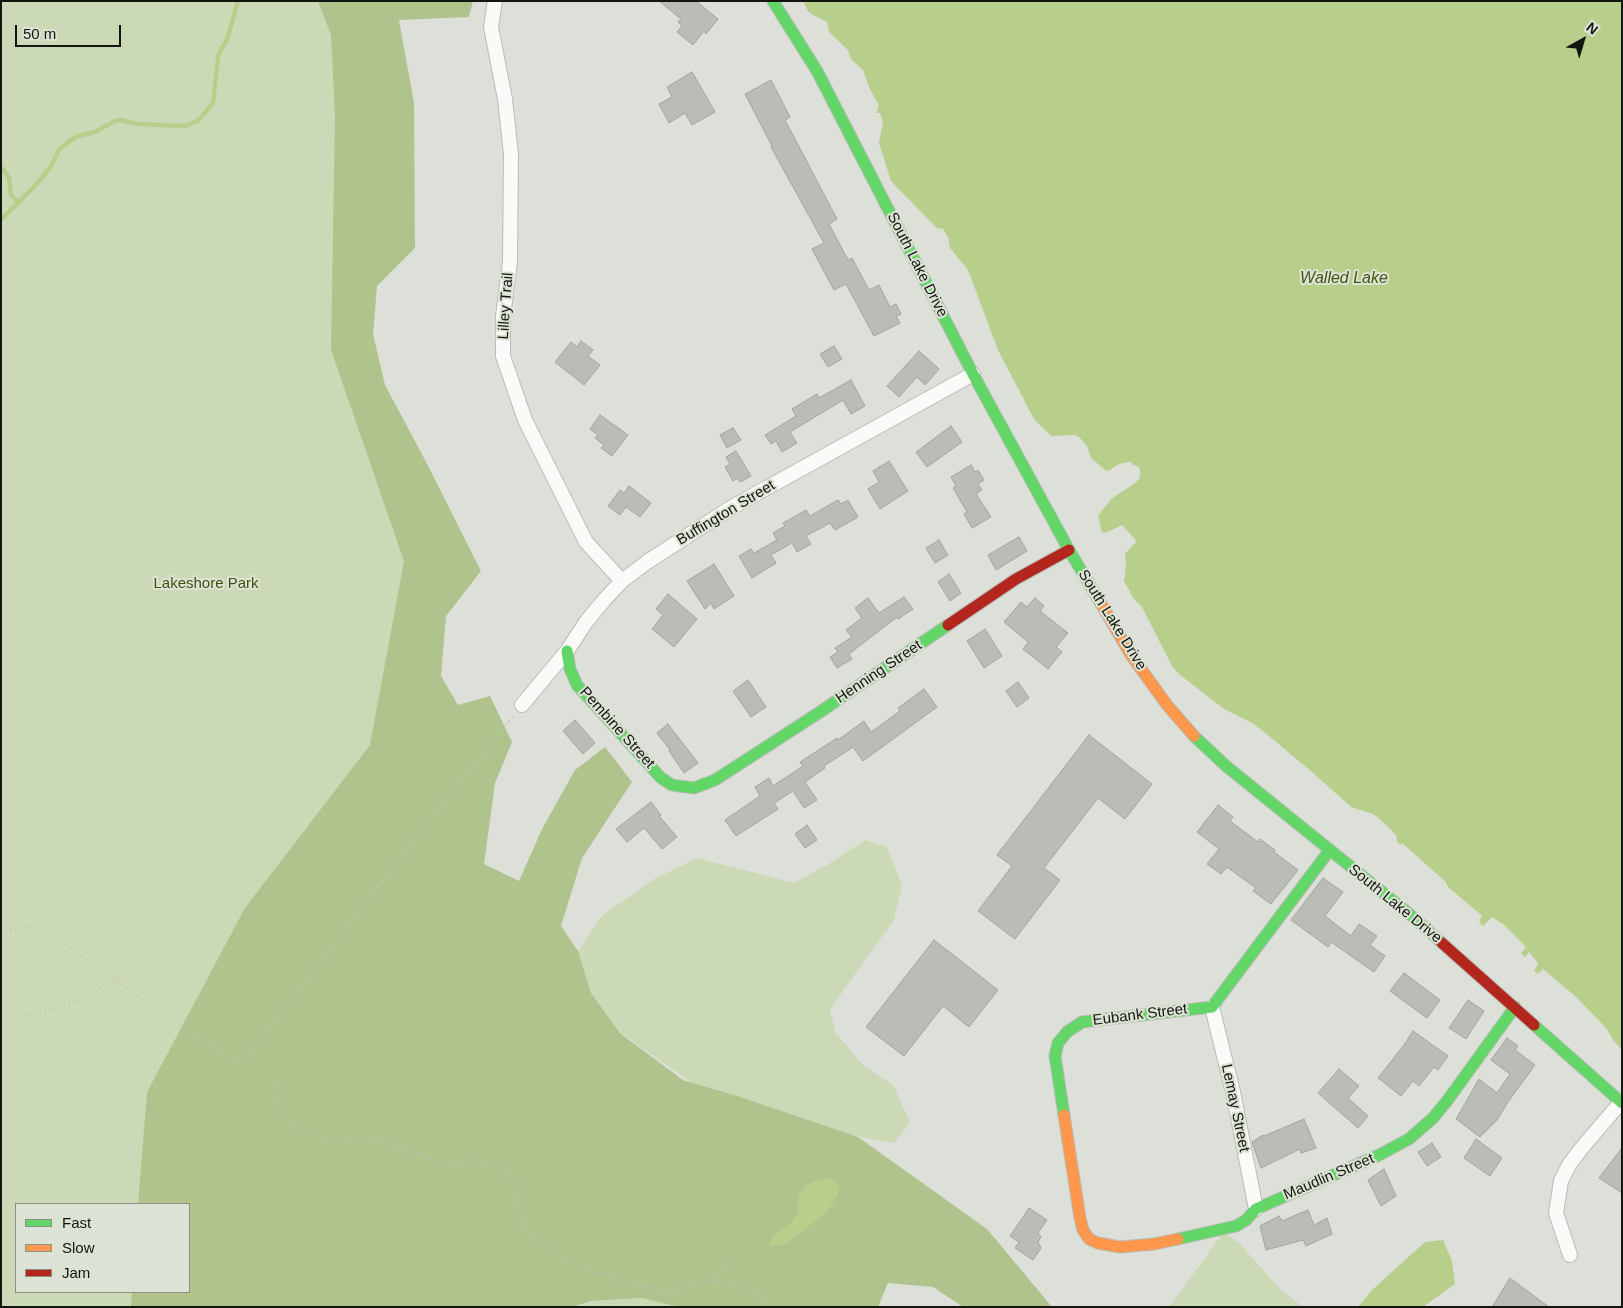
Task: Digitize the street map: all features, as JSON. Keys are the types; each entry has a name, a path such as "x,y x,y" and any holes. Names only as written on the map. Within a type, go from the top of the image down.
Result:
{"street":[{"name":"Lilley Trail","path":"495,1 491,27 505,99 511,154 510,262 503,316 503,356 525,420 582,535 586,542 622,581"},
{"name":"South Lake Drive","path":"773,1 816,71 973,374 1069,550 1131,654 1181,722 1226,766 1413,917 1621,1102"},
{"name":"Buffington Street","path":"522,705 567,651 591,616 622,581 663,551 734,506 973,374"},
{"name":"Henning Street","path":"687,787 694,788 715,780 820,712 1016,578 1058,554 1069,550"},
{"name":"Pembine Street","path":"567,651 570,669 577,685 661,778 672,785 687,787"},
{"path":"1212,1007 1329,851"},
{"name":"Lemay Street","path":"1212,1007 1233,1092 1256,1209"},
{"name":"Eubank Street","path":"1089,1238 1080,1218 1055,1056 1058,1043 1067,1032 1082,1022 1212,1007"},
{"name":"Maudlin Street","path":"1089,1238 1098,1243 1120,1247 1154,1244 1236,1226 1246,1220 1256,1209 1379,1155 1409,1139 1433,1118 1447,1101 1515,1007"},
{"path":"1570,1255 1556,1213 1561,1181 1569,1165 1580,1150 1621,1102"}],"path":[{"path":"1,934 26,925 54,937 231,1060 245,1058 411,844 522,705"},
{"path":"1,1021 61,1007 84,998 108,984 119,981"},
{"path":"275,1081 280,1108 295,1126 338,1144 368,1136 449,1166 457,1166 474,1159 493,1163 511,1177 515,1185 516,1205 526,1228 556,1255 594,1272 662,1291 678,1290 697,1280 754,1291 765,1296 770,1307"},
{"path":"713,1282 728,1260"}],"green space":[{"name":"Lakeshore Park","path":"1,1 343,1 360,331 413,566 506,1307 1,1307"},
{"path":"865,840 887,847 902,886 894,920 830,1009 835,1032 863,1065 893,1085 910,1122 894,1143 858,1137 691,1082 622,1034 591,993 578,951 603,915 654,879 697,858 794,883 827,865"},
{"path":"1224,1232 1239,1243 1280,1289 1303,1307 1169,1307"},
{"path":"642,1298 678,1307 572,1307 591,1301"}],"shaded area":[{"path":"318,1 473,1 469,17 399,20 414,103 415,248 377,286 373,334 385,385 481,571 446,616 441,676 458,705 490,696 512,742 495,783 484,864 519,881 542,829 575,770 605,747 632,782 582,858 561,926 578,951 591,993 621,1034 683,1080 741,1097 858,1137 987,1229 1052,1307 963,1307 933,1287 888,1283 878,1307 678,1307 642,1298 591,1301 572,1307 131,1307 132,1293 190,1293 190,1203 138,1203 147,1092 245,908 370,745 404,561 331,350 335,116 331,35"}],"water":[{"name":"Walled Lake","path":"803,1 1622,1 1622,1050 1606,1028 1576,997 1543,969 1538,974 1534,971 1538,964 1535,959 1529,952 1525,957 1521,953 1526,947 1503,924 1492,917 1483,926 1479,922 1482,916 1402,843 1400,845 1396,835 1380,819 1373,814 1351,807 1263,731 1252,723 1224,709 1179,674 1172,666 1142,607 1134,599 1124,581 1125,554 1136,542 1135,539 1122,525 1102,533 1098,516 1111,499 1140,478 1140,469 1131,464 1132,462 1128,462 1119,464 1108,471 1105,470 1091,458 1087,446 1079,437 1075,435 1051,436 1034,419 998,350 968,270 950,248 948,237 943,229 937,228 891,181 879,143 883,122 880,113 876,113 879,106 863,70 851,59 848,50 829,32 827,22 808,11"},
{"path":"832,1178 839,1184 838,1195 826,1213 786,1244 768,1247 774,1234 789,1226 798,1212 799,1194 811,1182"},
{"path":"1443,1240 1452,1261 1455,1284 1423,1307 1358,1307 1371,1291 1425,1242"}],"building":[{"path":"659,1 696,1 718,19 706,34 704,31 693,45 677,32 682,26 678,22 681,19"},
{"path":"692,72 715,112 692,125 685,113 669,123 659,104 672,97 667,87"},
{"path":"771,80 790,117 785,120 837,219 829,224 848,260 852,258 869,290 879,285 890,307 896,304 901,314 896,316 900,323 874,336 846,284 834,290 812,249 824,243 771,147 745,94"},
{"path":"581,341 593,350 588,356 600,365 584,385 555,362 571,342 577,347"},
{"path":"834,346 842,359 828,367 820,354"},
{"path":"919,351 939,369 925,385 917,377 899,397 887,386"},
{"path":"851,380 865,406 851,414 843,400 790,432 797,443 782,452 776,441 771,444 765,435 796,416 792,409 817,394 819,398"},
{"path":"600,415 628,435 612,456 601,448 604,445 595,438 598,435 590,429"},
{"path":"951,426 962,442 927,467 916,452"},
{"path":"733,428 741,440 727,448 720,435"},
{"path":"736,451 751,476 740,482 738,478 733,481 725,467 730,464 726,457"},
{"path":"889,461 908,491 880,509 868,489 879,482 873,471"},
{"path":"971,465 975,472 978,470 984,480 978,484 982,490 976,494 991,517 972,528 964,514 967,512 953,488 956,486 951,477"},
{"path":"629,486 651,503 640,517 626,507 620,515 608,506 620,490 624,493"},
{"path":"838,500 841,504 848,500 858,517 835,530 830,523 806,536 811,544 797,552 792,543 771,555 776,563 752,578 739,556 751,549 754,553 777,540 773,533 785,526 783,523 806,510 810,516"},
{"path":"1019,537 1027,551 996,570 988,555"},
{"path":"939,540 948,555 935,563 926,548"},
{"path":"714,564 734,596 714,609 711,603 705,609 687,581"},
{"path":"949,574 961,593 950,601 938,582"},
{"path":"668,594 697,619 674,647 652,629 663,615 656,609"},
{"path":"904,597 913,609 898,619 897,617 849,654 852,659 837,668 830,657 838,652 835,648 852,637 846,630 862,618 855,608 868,598 879,613"},
{"path":"1035,598 1044,606 1040,611 1068,633 1056,647 1062,652 1048,669 1023,649 1028,642 1004,622 1021,602 1027,607"},
{"path":"985,629 1002,656 984,668 967,641"},
{"path":"748,680 766,707 751,717 733,691"},
{"path":"1018,682 1029,698 1017,707 1006,691"},
{"path":"924,689 937,707 863,761 853,747 824,766 825,768 805,782 817,800 804,808 793,791 774,803 778,809 736,836 725,820 760,796 755,787 769,778 773,786 803,766 800,762 837,738 838,740 864,721 871,732 900,711 898,708"},
{"path":"575,720 595,743 583,754 563,731"},
{"path":"668,724 698,763 684,773 657,733"},
{"path":"1089,735 1152,784 1125,819 1098,798 1044,868 1060,880 1015,939 978,911 1012,866 997,855"},
{"path":"651,802 661,815 659,816 677,837 662,849 644,828 627,842 616,829"},
{"path":"1218,805 1233,817 1230,821 1258,842 1260,839 1298,870 1271,904 1253,891 1256,888 1227,867 1221,874 1207,864 1219,849 1197,832"},
{"path":"807,825 817,840 805,848 795,834"},
{"path":"1323,878 1343,892 1325,916 1351,936 1359,924 1377,936 1370,945 1385,956 1374,972 1331,942 1328,947 1291,920"},
{"path":"934,940 998,990 969,1027 943,1006 904,1056 866,1027"},
{"path":"1404,973 1440,1000 1427,1018 1390,991"},
{"path":"1468,1000 1484,1011 1466,1039 1449,1028"},
{"path":"1413,1031 1448,1056 1438,1070 1434,1067 1419,1086 1413,1081 1401,1096 1378,1078"},
{"path":"1507,1038 1518,1046 1515,1050 1535,1065 1497,1120 1480,1137 1456,1119 1479,1079 1497,1093 1510,1074 1491,1060"},
{"path":"1339,1069 1359,1086 1348,1098 1368,1116 1358,1128 1318,1093"},
{"path":"1304,1119 1316,1148 1301,1153 1300,1149 1261,1168 1252,1142 1263,1135"},
{"path":"1476,1139 1502,1158 1490,1176 1464,1158"},
{"path":"1432,1143 1441,1157 1427,1166 1418,1152"},
{"path":"1622,1148 1622,1193 1599,1178"},
{"path":"1384,1169 1396,1196 1381,1206 1368,1180"},
{"path":"1029,1208 1047,1220 1038,1233 1041,1237 1038,1242 1041,1248 1033,1260 1015,1248 1019,1242 1010,1236"},
{"path":"1308,1210 1314,1225 1327,1218 1332,1234 1306,1246 1303,1240 1266,1250 1260,1226 1279,1216 1282,1221"},
{"path":"1510,1278 1549,1307 1492,1307"}],"waterway":[{"path":"1,220 36,185 51,166 59,150 78,136 95,132 120,120 138,124 185,126 199,120 213,103 218,58 227,40 238,1"},
{"path":"1,167 9,178 11,195 19,203"}],"traffic: fast":[{"path":"773,1 817,71 973,374 1069,550 1100,602"},
{"path":"567,651 570,669 577,685 661,778 672,785 694,788 715,780 820,712 948,625"},
{"path":"1194,736 1226,766 1413,917 1442,943"},
{"path":"1064,1115 1055,1056 1058,1043 1067,1032 1082,1022 1212,1007 1329,851"},
{"path":"1178,1239 1236,1226 1246,1220 1256,1209 1379,1155 1409,1139 1433,1118 1447,1101 1515,1007"},
{"path":"1534,1025 1622,1103"}],"traffic: slow":[{"path":"1100,602 1131,655 1167,705 1194,736"},
{"path":"1064,1115 1080,1218 1083,1230 1089,1239 1098,1243 1120,1247 1154,1244 1178,1239"}],"traffic: jam":[{"path":"948,625 1016,579 1069,550"},
{"path":"1442,943 1534,1025"}]}
